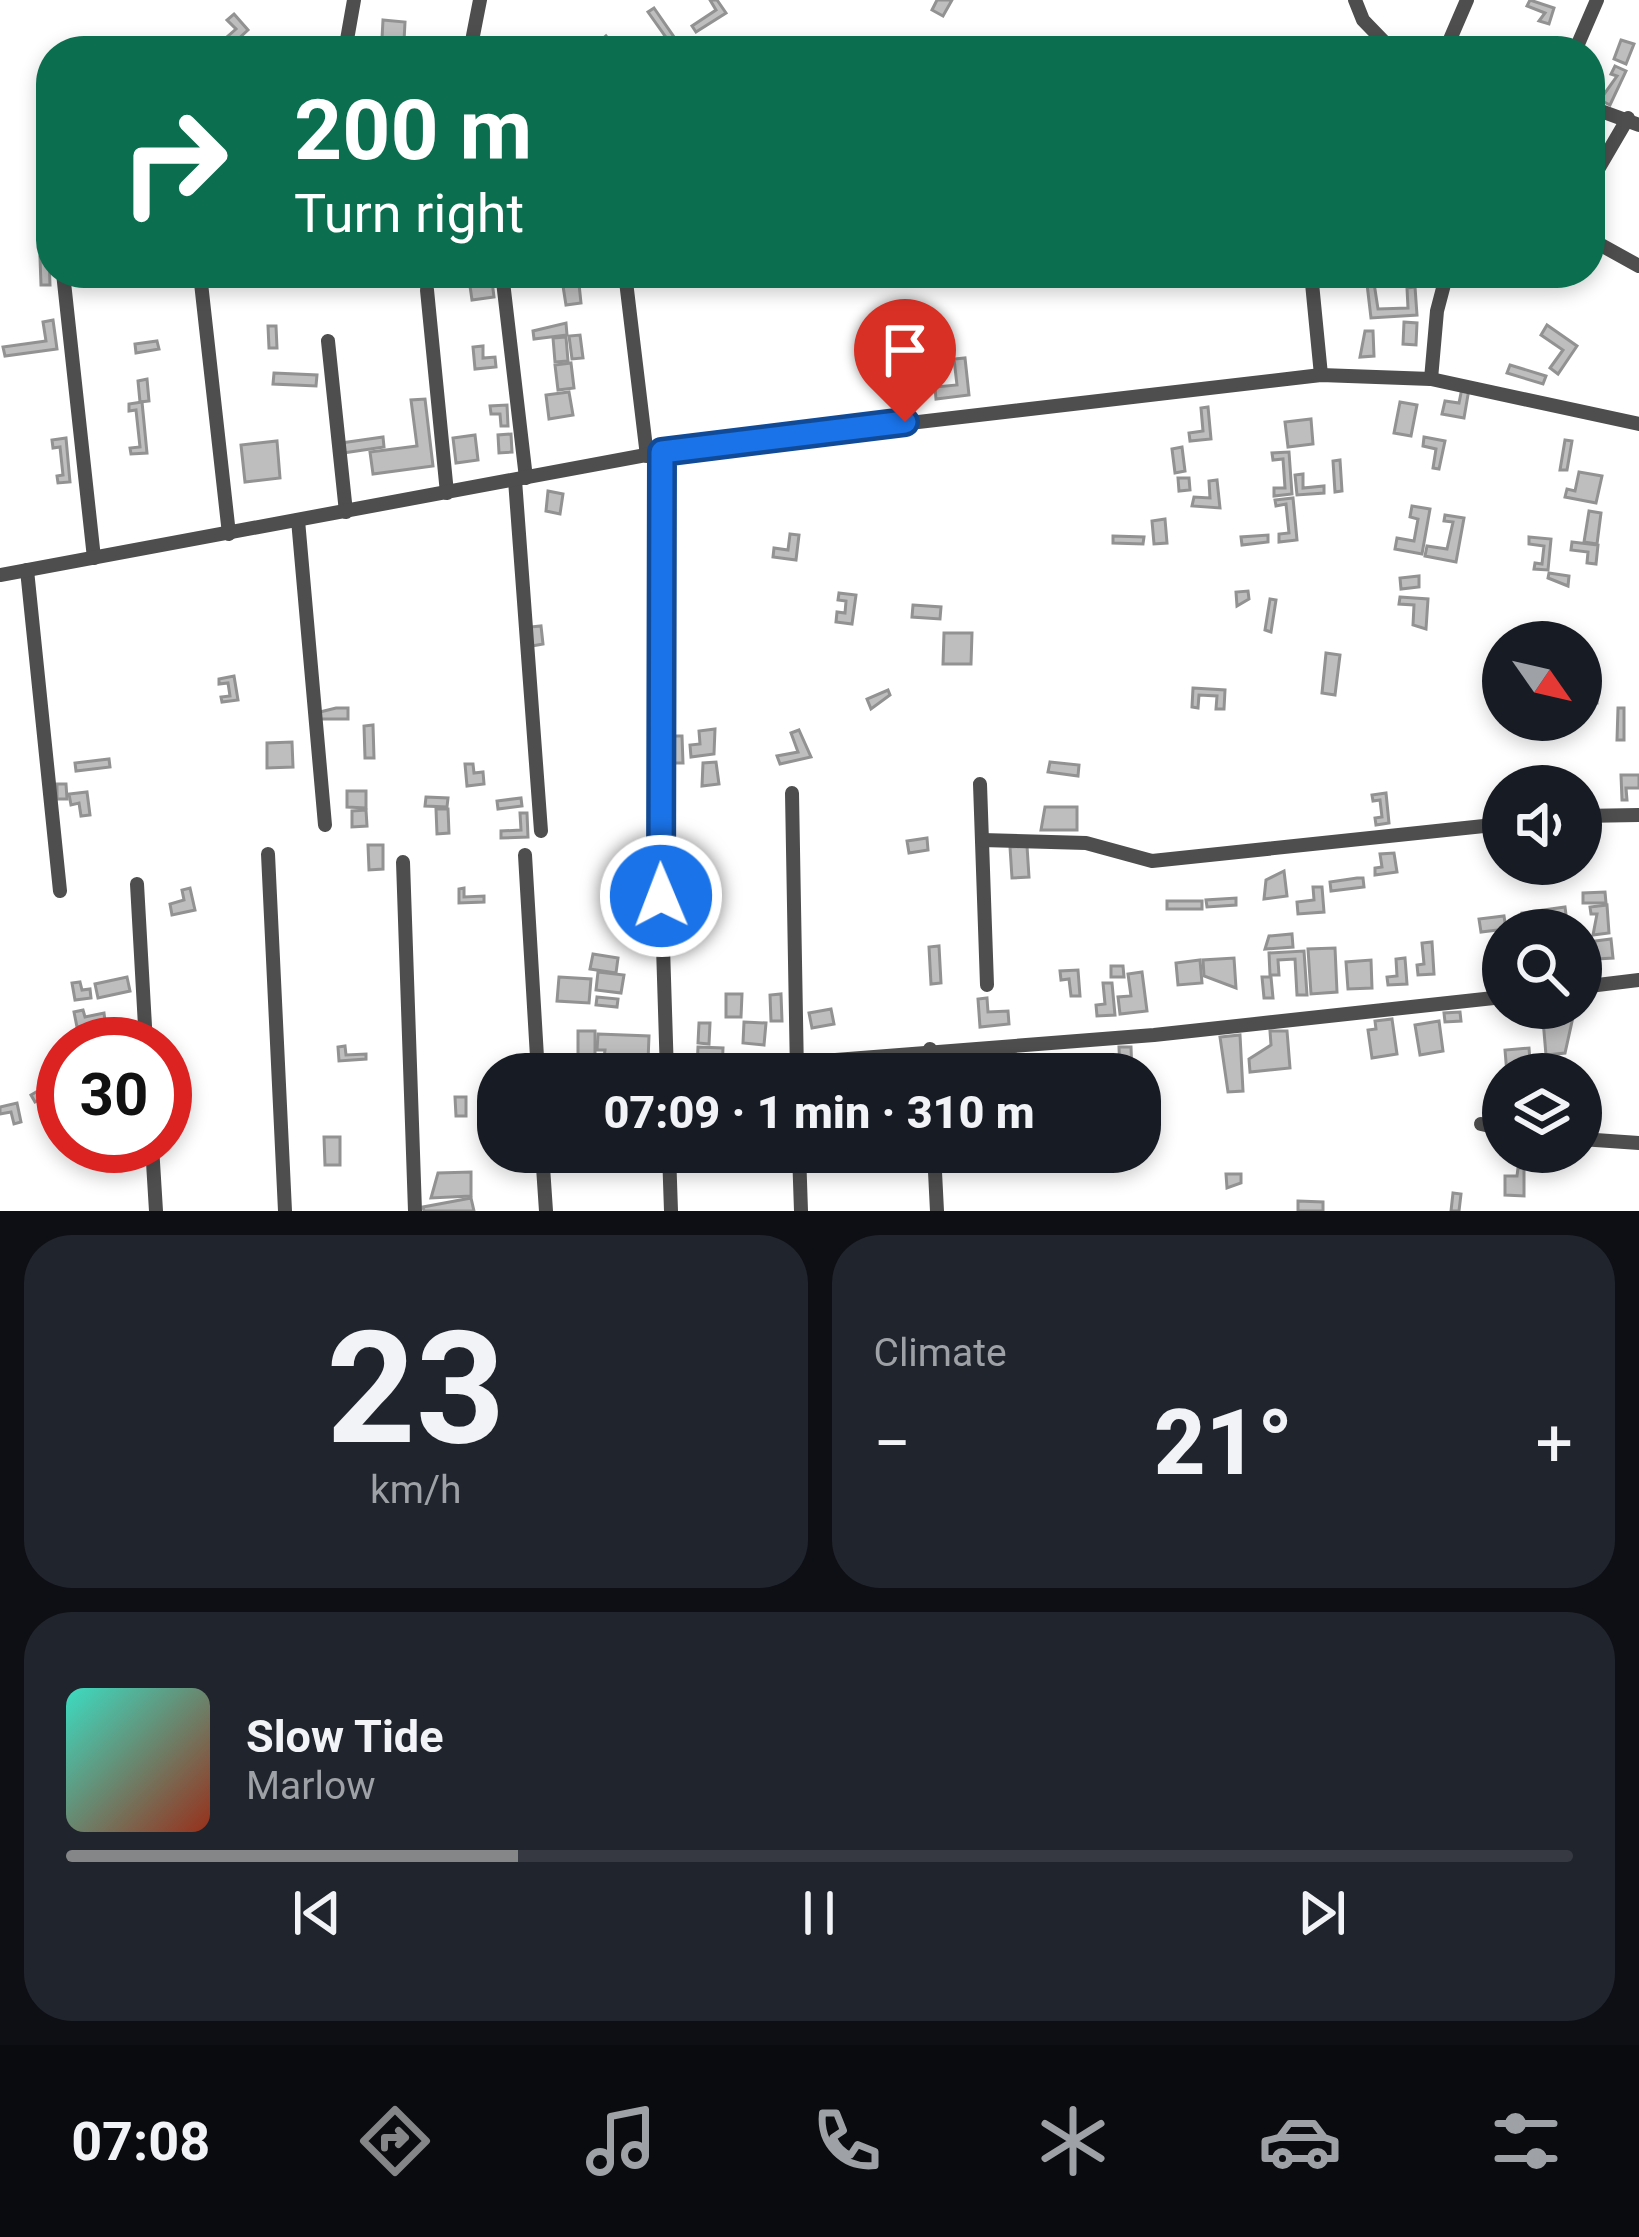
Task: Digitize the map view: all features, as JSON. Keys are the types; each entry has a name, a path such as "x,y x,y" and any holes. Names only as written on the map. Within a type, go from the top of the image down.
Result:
{"street":[{"path":"348,36 354,0"},
{"path":"473,36 480,0"},
{"path":"1354,0 1363,20 1378,36"},
{"path":"1451,36 1467,0"},
{"path":"1581,36 1597,0"},
{"path":"1605,162 1633,122"},
{"path":"1605,247 1639,266"},
{"path":"65,288 94,558"},
{"path":"202,288 229,533"},
{"path":"503,288 541,831"},
{"path":"627,288 655,454 666,1053"},
{"path":"1312,288 1321,375"},
{"path":"1431,379 1444,288"},
{"path":"427,290 447,493"},
{"path":"328,340 346,512"},
{"path":"0,575 655,454 1321,375 1431,379 1639,424"},
{"path":"298,520 325,825"},
{"path":"27,570 60,891"},
{"path":"980,784 987,985"},
{"path":"792,793 797,1053"},
{"path":"1602,816 1639,815"},
{"path":"982,840 1086,843 1152,861 1482,826"},
{"path":"268,854 285,1211"},
{"path":"525,855 537,1053"},
{"path":"403,862 415,1211"},
{"path":"137,884 144,1017"},
{"path":"1602,984 1639,980"},
{"path":"903,1053 1154,1035 1482,999"},
{"path":"930,1049 930,1053"},
{"path":"1602,1140 1639,1143"},
{"path":"154,1173 156,1211"},
{"path":"543,1173 546,1211"},
{"path":"670,1173 671,1211"},
{"path":"800,1173 801,1211"},
{"path":"935,1173 937,1211"}],"building":[{"path":"710,0 717,0 726,13 696,32 692,26 716,10"},
{"path":"937,0 952,0 943,16 932,10"},
{"path":"1530,0 1554,8 1549,24 1539,21 1545,13 1527,6"},
{"path":"654,8 673,36 665,36 648,12"},
{"path":"234,14 248,30 241,36 228,36 236,29 227,20"},
{"path":"383,20 405,22 404,36 382,36"},
{"path":"1621,40 1634,44 1626,64 1614,59"},
{"path":"1615,66 1626,71 1610,105 1605,102 1605,93 1617,76 1611,74"},
{"path":"470,288 493,288 494,297 472,300"},
{"path":"563,288 579,288 581,303 566,305"},
{"path":"1367,288 1375,288 1378,309 1408,308 1407,288 1415,288 1417,315 1371,318"},
{"path":"53,320 57,349 5,356 3,347 46,341 43,322"},
{"path":"1404,322 1417,323 1416,345 1403,344"},
{"path":"566,323 567,335 534,339 533,331"},
{"path":"1547,325 1577,346 1558,374 1550,368 1563,350 1541,335"},
{"path":"268,326 276,326 277,348 269,348"},
{"path":"1365,331 1373,331 1374,356 1360,357"},
{"path":"580,335 583,358 572,359 569,336"},
{"path":"566,337 568,361 555,362 553,338"},
{"path":"157,341 159,349 136,353 135,344"},
{"path":"483,346 483,358 495,357 496,367 475,369 473,347"},
{"path":"965,358 969,395 936,399 935,387 957,385 954,359"},
{"path":"571,363 574,388 558,390 555,365"},
{"path":"1510,365 1546,376 1543,384 1507,373"},
{"path":"274,373 317,375 316,386 273,384"},
{"path":"147,379 149,401 140,402 138,381"},
{"path":"924,387 924,398 902,399 902,388"},
{"path":"1462,388 1469,389 1464,418 1442,414 1445,401 1459,403"},
{"path":"569,392 573,415 549,419 546,395"},
{"path":"425,399 433,466 373,474 370,452 417,446 411,400"},
{"path":"142,402 147,453 131,454 130,448 140,447 136,410 129,411 129,404"},
{"path":"1400,402 1417,405 1411,436 1394,433"},
{"path":"507,405 508,426 501,426 500,414 491,414 490,406"},
{"path":"1208,407 1211,439 1190,441 1189,433 1203,431 1201,408"},
{"path":"1311,419 1313,444 1288,447 1285,422"},
{"path":"511,434 512,452 499,453 498,435"},
{"path":"475,435 478,460 456,463 453,438"},
{"path":"383,437 384,447 343,453 341,443"},
{"path":"1424,437 1445,441 1439,469 1433,468 1436,449 1423,446"},
{"path":"66,438 70,482 58,483 57,476 63,475 60,447 53,448 52,440"},
{"path":"1565,440 1572,441 1567,470 1560,470"},
{"path":"277,441 280,478 245,482 241,445"},
{"path":"1182,447 1185,471 1175,473 1172,449"},
{"path":"1289,452 1292,494 1274,496 1274,488 1285,488 1283,459 1273,460 1272,453"},
{"path":"1340,460 1342,491 1335,492 1333,461"},
{"path":"1579,472 1602,476 1596,503 1565,497 1567,489 1575,491"},
{"path":"1303,474 1303,488 1324,486 1324,493 1297,495 1295,475"},
{"path":"1178,478 1189,478 1190,490 1179,491"},
{"path":"1217,480 1220,508 1192,506 1194,497 1210,498 1209,481"},
{"path":"548,491 563,494 560,514 546,511"},
{"path":"1293,498 1297,540 1279,542 1279,534 1289,533 1286,504 1276,506 1275,500"},
{"path":"1412,506 1430,509 1422,554 1395,549 1397,538 1414,541 1418,519 1410,517"},
{"path":"1589,511 1601,513 1597,544 1584,542"},
{"path":"1445,515 1464,518 1456,562 1425,556 1427,546 1447,549 1453,522 1444,521"},
{"path":"1165,519 1167,543 1154,544 1152,521"},
{"path":"790,534 799,535 796,560 773,557 774,548 788,550"},
{"path":"1268,535 1268,542 1242,545 1241,537"},
{"path":"1113,536 1144,537 1143,544 1113,543"},
{"path":"1529,537 1551,539 1548,570 1534,569 1535,563 1542,564 1544,546 1529,544"},
{"path":"1572,542 1598,545 1596,564 1587,563 1588,552 1571,550"},
{"path":"1549,573 1569,576 1568,586 1548,578"},
{"path":"1419,576 1419,587 1401,589 1400,578"},
{"path":"1248,591 1249,599 1237,606 1236,592"},
{"path":"839,593 856,595 852,624 836,622 837,612 845,613 846,601 838,600"},
{"path":"1400,597 1428,599 1426,629 1413,625 1414,605 1399,604"},
{"path":"1270,599 1276,600 1271,632 1265,630"},
{"path":"913,605 941,607 940,619 912,617"},
{"path":"541,626 543,644 532,646 530,627"},
{"path":"944,633 972,633 971,664 943,664"},
{"path":"1326,653 1340,655 1335,695 1322,693"},
{"path":"234,676 238,700 222,702 221,697 230,696 228,683 219,684 219,679"},
{"path":"1193,688 1225,690 1224,709 1216,709 1217,696 1199,695 1198,708 1192,707"},
{"path":"888,690 890,695 871,709 867,699"},
{"path":"348,708 348,719 320,719 320,712"},
{"path":"1618,708 1624,708 1624,740 1617,740"},
{"path":"373,725 374,758 365,758 364,726"},
{"path":"715,729 714,754 691,757 690,745 700,744 699,731"},
{"path":"799,730 811,757 780,764 777,756 798,752 791,733"},
{"path":"673,736 682,736 683,763 674,763"},
{"path":"292,742 293,767 267,768 267,743"},
{"path":"109,759 110,767 76,771 75,763"},
{"path":"716,762 719,784 702,786 703,763"},
{"path":"1050,762 1079,765 1078,776 1048,772"},
{"path":"465,764 473,764 474,773 483,772 484,784 467,786"},
{"path":"1621,775 1639,775 1639,788 1626,788 1627,800 1622,800"},
{"path":"57,784 66,784 67,799 57,799"},
{"path":"347,791 366,791 366,808 347,807"},
{"path":"87,792 90,815 81,816 79,803 71,805 69,794"},
{"path":"1386,793 1389,823 1376,825 1375,818 1382,817 1380,800 1373,801 1372,795"},
{"path":"426,797 448,798 447,807 425,806"},
{"path":"521,798 522,806 498,809 497,801"},
{"path":"1045,807 1077,807 1077,830 1041,830"},
{"path":"436,809 448,809 449,833 437,834"},
{"path":"366,810 367,826 352,827 352,811"},
{"path":"520,813 527,813 528,837 501,838 501,831 521,830"},
{"path":"927,838 928,850 909,853 907,841"},
{"path":"368,845 383,845 383,869 369,870"},
{"path":"1027,846 1029,877 1012,878 1010,847"},
{"path":"1394,853 1397,872 1375,875 1375,868 1382,867 1380,854"},
{"path":"1284,871 1287,896 1264,899 1266,880"},
{"path":"1363,878 1364,887 1331,891 1330,882"},
{"path":"1313,887 1322,887 1324,912 1298,914 1297,902 1314,900"},
{"path":"190,888 195,910 172,915 170,904 184,900 182,890"},
{"path":"464,888 464,897 484,896 484,902 459,903 459,889"},
{"path":"1605,892 1606,903 1583,903 1583,893"},
{"path":"1236,898 1236,905 1207,907 1206,900"},
{"path":"1167,901 1202,901 1202,909 1167,909"},
{"path":"1607,905 1609,933 1602,934 1602,909 1590,907"},
{"path":"1292,934 1293,947 1265,949 1269,936"},
{"path":"1611,939 1613,958 1602,959 1602,940"},
{"path":"1432,942 1434,974 1418,975 1417,965 1424,964 1422,943"},
{"path":"939,946 941,983 931,984 929,947"},
{"path":"1335,948 1337,992 1311,994 1308,949"},
{"path":"1304,951 1307,995 1297,995 1295,959 1278,960 1279,975 1270,975 1269,953"},
{"path":"593,954 618,958 616,973 590,969"},
{"path":"1234,958 1236,988 1204,976 1203,960"},
{"path":"1405,958 1407,984 1388,985 1387,977 1397,976 1396,959"},
{"path":"1200,960 1202,983 1178,985 1176,963"},
{"path":"1371,960 1372,988 1348,989 1346,962"},
{"path":"1111,966 1123,966 1124,977 1111,977"},
{"path":"1078,970 1080,996 1071,996 1069,979 1061,980 1060,971"},
{"path":"598,972 624,975 621,993 596,990"},
{"path":"1142,972 1147,1011 1120,1014 1118,997 1131,996 1128,974"},
{"path":"127,977 130,991 98,998 95,984"},
{"path":"559,977 591,979 589,1003 557,1001"},
{"path":"1262,977 1271,977 1273,998 1264,998"},
{"path":"80,982 82,990 90,989 91,998 75,1000 72,983"},
{"path":"1103,983 1112,983 1115,1015 1097,1016 1096,1005 1105,1004"},
{"path":"726,994 742,994 741,1017 726,1017"},
{"path":"781,994 782,1021 771,1021 770,995"},
{"path":"597,997 618,999 617,1007 596,1005"},
{"path":"987,998 988,1012 1008,1011 1009,1024 980,1027 978,999"},
{"path":"831,1009 834,1024 812,1028 809,1013"},
{"path":"1460,1012 1461,1021 1445,1022 1444,1013"},
{"path":"1392,1019 1397,1054 1372,1058 1368,1030 1376,1029 1375,1021"},
{"path":"1439,1021 1443,1051 1420,1055 1415,1025"},
{"path":"744,1022 766,1023 764,1045 743,1043"},
{"path":"699,1023 710,1023 709,1044 698,1043"},
{"path":"1544,1029 1570,1029 1565,1053 1546,1053"},
{"path":"578,1031 595,1031 595,1053 578,1053"},
{"path":"1270,1031 1287,1031 1290,1068 1250,1072 1249,1059 1271,1045"},
{"path":"598,1034 649,1036 648,1053 597,1050"},
{"path":"1240,1035 1243,1091 1228,1092 1220,1037"},
{"path":"345,1046 346,1055 366,1054 366,1059 339,1061 338,1047"},
{"path":"698,1047 723,1048 723,1053 698,1053"},
{"path":"1529,1048 1529,1053 1505,1053"},
{"path":"455,1097 466,1097 466,1116 456,1116"},
{"path":"17,1103 21,1122 14,1124 11,1112 0,1114 0,1107"},
{"path":"324,1137 340,1137 340,1165 325,1165"},
{"path":"471,1172 471,1196 431,1198 438,1173"},
{"path":"1524,1173 1524,1196 1505,1195 1505,1176"},
{"path":"1226,1174 1241,1174 1241,1183 1227,1188"},
{"path":"1453,1193 1461,1194 1459,1211 1451,1211"},
{"path":"471,1198 474,1211 424,1211 423,1207"},
{"path":"1298,1201 1323,1202 1323,1211 1298,1211"}],"route":[{"path":"661,896 662,452 905,422"}]}
